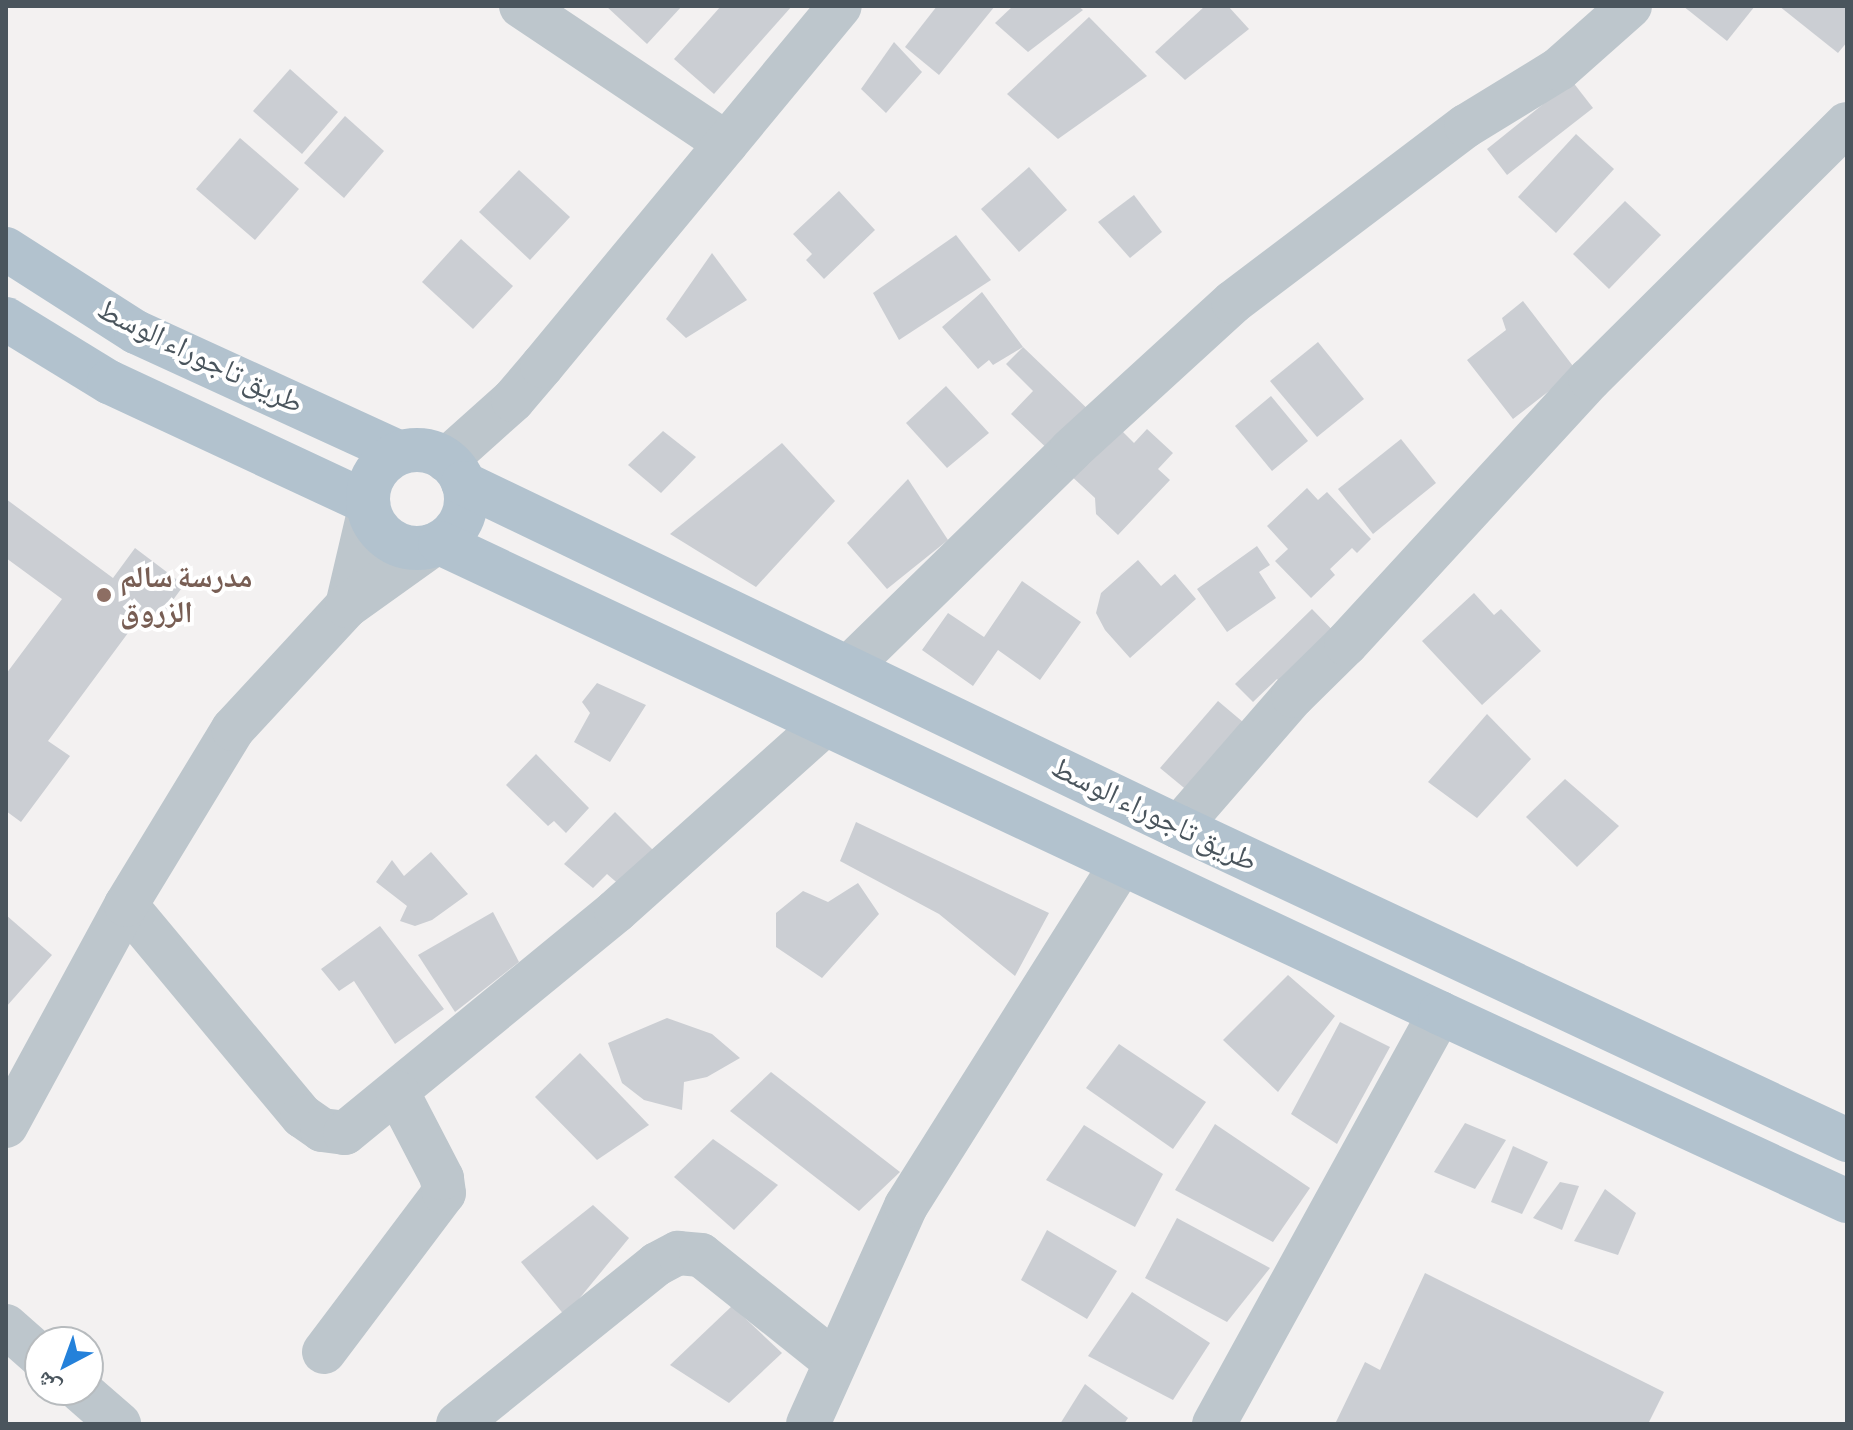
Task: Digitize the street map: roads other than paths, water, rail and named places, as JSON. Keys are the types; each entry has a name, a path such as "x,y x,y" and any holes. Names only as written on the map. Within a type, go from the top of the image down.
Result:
{"main road":[{"name":"طريق تاجوراء الوسط","path":"6,249 136,332 400,453"},
{"path":"6,319 109,382 368,508"},
{"path":"424,451 455,472 466,500 463,517 454,532 436,545 412,548 393,543 378,530 368,508 369,487 376,472 400,453 424,451"},
{"name":"طريق تاجوراء الوسط","path":"455,472 1179,827 1847,1140"},
{"path":"436,545 1847,1201"}],"street":[{"path":"521,6 726,143"},
{"path":"455,472 840,6"},
{"path":"849,667 1071,450 1233,302 1466,126 1559,69 1630,6"},
{"path":"1179,827 1293,696 1346,644 1590,379 1847,124"},
{"path":"347,606 368,508"},
{"path":"6,1126 126,905 233,729 347,606 436,545"},
{"path":"126,905 302,1116 322,1130 345,1133 398,1093 616,911 825,724"},
{"path":"808,1424 906,1206 1121,864"},
{"path":"1214,1424 1440,1013"},
{"path":"324,1352 444,1193 442,1178 398,1093"},
{"path":"458,1424 657,1264 678,1253 701,1255 834,1361"},
{"path":"6,1326 24,1342"},
{"path":"98,1406 119,1424"}],"place":[{"name":"مدرسة سالم الزروق","path":"104,595"}]}
